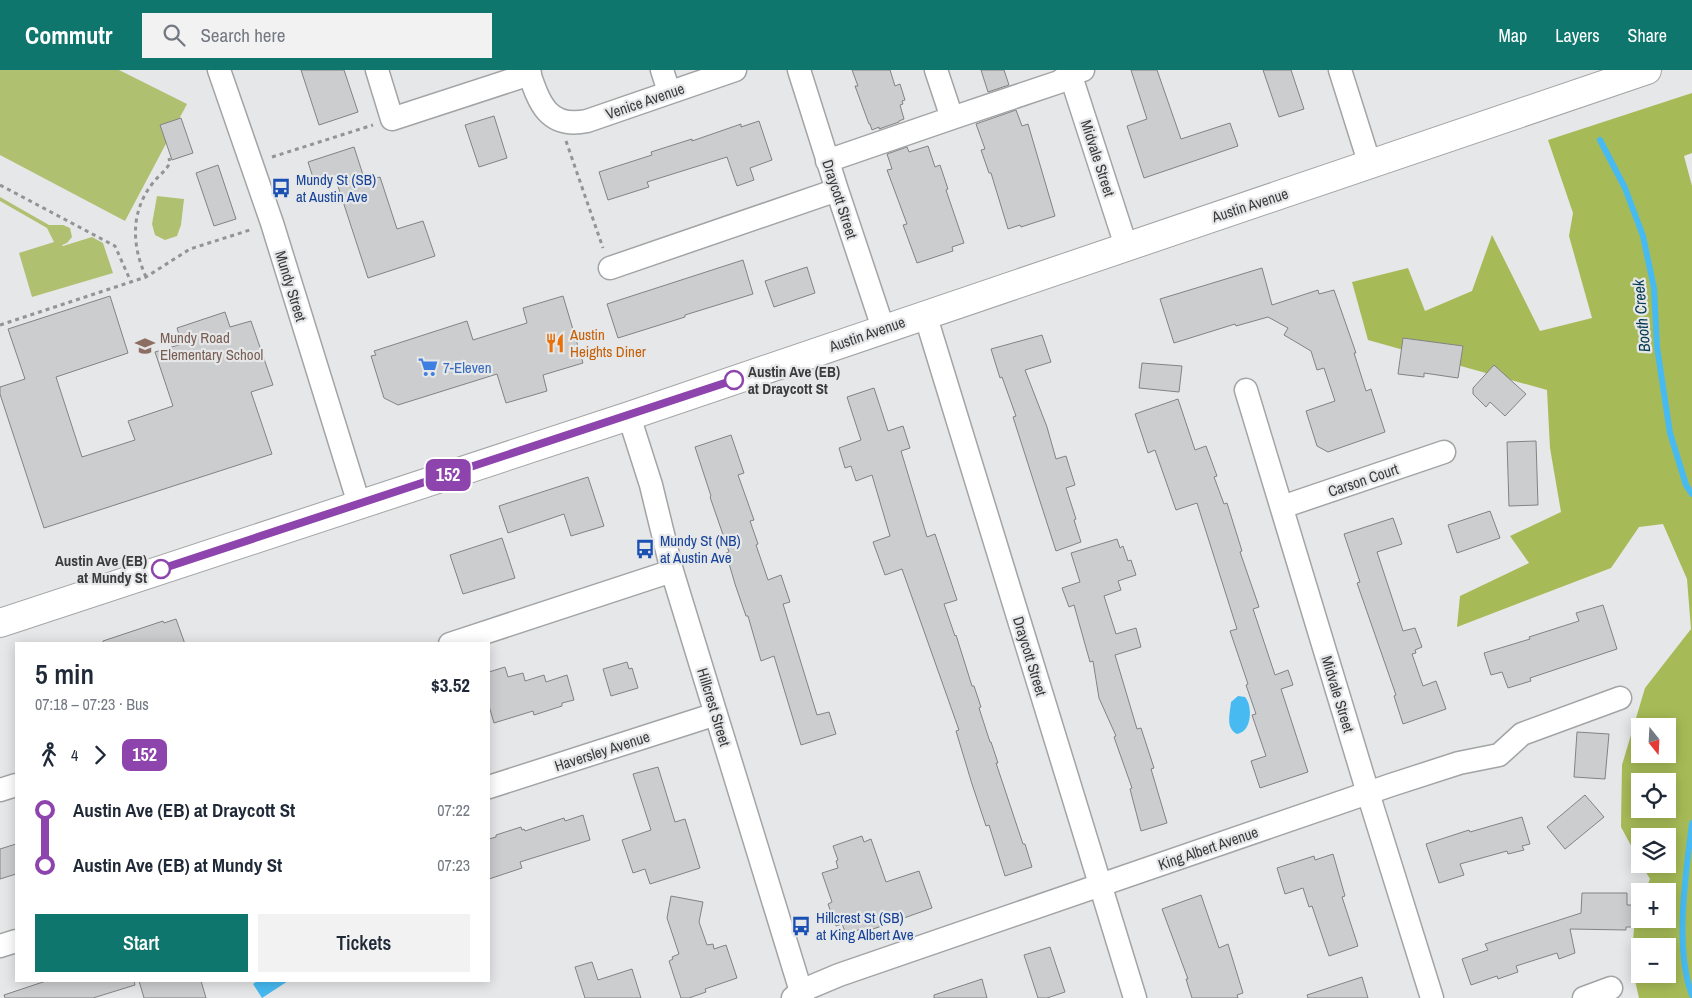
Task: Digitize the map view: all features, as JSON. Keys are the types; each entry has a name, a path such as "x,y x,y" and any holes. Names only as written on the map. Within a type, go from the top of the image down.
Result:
{"main road":[{"name":"Austin Avenue","path":"0,623 629,416 883,328 1647,70"}],"street":[{"name":"Mundy Street","path":"220,70 272,223 359,504"},
{"path":"376,70 392,118 529,72 544,109 561,121"},
{"path":"662,70 669,92"},
{"name":"Venice Avenue","path":"561,121 587,121 735,70"},
{"name":"Draycott Street","path":"799,70 827,161 883,328"},
{"path":"936,70 952,118"},
{"path":"1340,70 1370,165"},
{"path":"827,161 1058,82 1074,71"},
{"name":"Midvale Street","path":"1074,71 1126,246"},
{"path":"610,268 837,190"},
{"name":"Draycott Street","path":"925,314 1135,998"},
{"name":"Midvale Street","path":"1246,390 1432,998"},
{"name":"Hillcrest Street","path":"629,416 651,485 672,572 799,996"},
{"name":"Carson Court","path":"1282,507 1444,452"},
{"path":"456,642 672,572"},
{"name":"King Albert Avenue","path":"799,996 839,975 1100,884 1459,763 1499,755 1522,734 1620,698"},
{"name":"Haversley Avenue","path":"490,787 716,714"},
{"path":"0,790 15,785"},
{"path":"0,946 15,940"},
{"path":"1584,998 1611,988"}],"path":[{"path":"271,157 392,118"},
{"path":"561,121 565,138 610,268"},
{"path":"146,277 137,252 135,230 143,198 153,182 164,173 170,164 169,158"},
{"path":"0,185 115,246 131,282"},
{"path":"0,325 146,277 190,249 245,231"}],"green space":[{"path":"0,70 119,70 187,104 125,221 0,155"},
{"path":"1692,93 1692,153 1684,156 1692,186 1692,998 1639,998 1636,983 1676,983 1676,938 1633,938 1634,928 1676,928 1676,883 1648,883 1650,879 1646,873 1676,873 1676,828 1631,828 1631,845 1621,827 1622,765 1631,735 1631,763 1676,763 1676,718 1636,718 1645,688 1691,629 1687,579 1663,524 1639,527 1611,568 1457,627 1460,596 1529,563 1510,536 1561,512 1550,448 1547,390 1368,340 1352,282 1408,268 1425,311 1472,291 1492,235 1540,331 1592,318 1569,236 1573,213 1548,140"},
{"path":"157,196 184,199 181,225 177,236 165,240 155,235 152,224"},
{"path":"0,197 49,225 63,225 70,228 72,237 63,246 92,237 103,243 113,273 32,297 19,253 54,242 47,228 0,201"}],"water":[{"path":"1238,696 1245,697 1248,701 1250,718 1246,729 1237,734 1231,728 1229,720 1231,702"},
{"path":"256,982 286,982 262,998 253,984"}],"building":[{"path":"301,70 344,70 358,112 319,125"},
{"path":"852,70 890,70 895,86 900,84 905,100 900,105 904,119 872,130 855,86 858,86"},
{"path":"981,70 1004,70 1009,85 988,92"},
{"path":"1131,70 1157,70 1181,139 1230,123 1238,146 1144,178 1127,126 1147,119"},
{"path":"1263,70 1291,70 1304,109 1279,117"},
{"path":"1016,110 1022,126 1028,124 1055,216 1021,227 1020,225 1008,229 991,173 989,173 981,150 985,149 976,124"},
{"path":"494,116 507,158 479,167 465,125"},
{"path":"181,118 193,153 172,160 160,125"},
{"path":"759,121 772,160 750,168 754,180 737,186 727,157 647,182 649,187 608,200 599,172 652,155 651,152 692,139 692,141 741,124 741,127"},
{"path":"928,146 935,167 940,165 948,189 946,190 964,243 952,247 953,251 917,263 903,225 907,224 887,170 892,169 887,154 907,147 909,152"},
{"path":"354,147 365,181 380,177 397,229 423,221 435,256 368,278 335,177 315,184 308,162"},
{"path":"218,165 236,219 214,226 196,173"},
{"path":"743,260 753,294 618,338 607,304"},
{"path":"807,267 815,293 774,307 765,281"},
{"path":"1262,268 1272,305 1318,290 1319,294 1334,290 1356,353 1354,353 1366,391 1371,389 1385,432 1328,452 1317,446 1306,411 1335,401 1324,368 1317,370 1311,351 1284,335 1288,328 1268,317 1236,326 1235,324 1174,343 1160,299"},
{"path":"110,296 128,353 56,377 82,457 135,440 128,421 173,406 155,352 182,344 177,328 225,312 230,327 251,321 273,385 251,392 272,454 44,528 0,394 0,387 25,379 8,329"},
{"path":"563,296 583,363 543,375 547,391 506,403 497,374 398,405 384,398 371,356 376,355 374,351 467,321 473,340 527,323 523,308"},
{"path":"1042,335 1051,362 1025,370 1047,427 1056,459 1066,456 1075,485 1066,488 1081,542 1056,551 1013,417 1016,416 1002,377 1000,378 991,349"},
{"path":"1403,338 1463,346 1458,378 1424,373 1424,377 1398,374"},
{"path":"1142,363 1182,366 1179,392 1139,388"},
{"path":"1494,365 1526,394 1505,416 1490,402 1486,407 1473,394 1473,388"},
{"path":"874,388 888,431 903,426 910,448 901,451 927,537 935,534 957,600 944,604 972,686 974,686 981,707 979,708 998,763 996,763 1032,867 1005,876 989,825 986,826 972,784 956,731 959,730 902,569 885,575 873,542 890,536 872,475 856,481 851,466 845,468 839,448 861,440 847,397"},
{"path":"1178,399 1195,450 1206,446 1217,476 1214,477 1224,504 1227,503 1242,551 1240,552 1259,607 1253,609 1275,675 1288,670 1293,685 1281,689 1308,772 1260,788 1251,761 1266,756 1252,715 1256,714 1246,685 1248,684 1230,631 1237,629 1197,503 1176,510 1155,450 1148,453 1135,414"},
{"path":"731,435 744,473 738,475 754,520 750,521 768,580 781,575 790,602 783,604 817,715 829,712 836,734 801,745 774,656 761,661 748,616 746,616 735,584 726,553 729,552 695,447"},
{"path":"1536,441 1538,505 1509,506 1507,442"},
{"path":"588,477 604,526 571,536 564,514 508,533 499,506"},
{"path":"1490,511 1500,538 1457,553 1448,525"},
{"path":"1393,518 1402,544 1377,552 1403,631 1415,628 1422,647 1415,650 1416,653 1412,654 1423,686 1436,681 1446,709 1403,724 1394,696 1396,695 1357,583 1360,582 1344,534"},
{"path":"502,538 515,578 463,594 450,555"},
{"path":"1117,539 1120,548 1123,546 1128,561 1131,560 1136,575 1118,581 1121,590 1104,596 1116,634 1136,628 1141,647 1115,655 1137,729 1141,728 1154,768 1151,769 1167,823 1141,831 1130,789 1132,788 1114,737 1116,736 1099,698 1093,661 1090,662 1074,605 1069,607 1062,588 1080,582 1071,553"},
{"path":"1603,605 1617,649 1530,678 1531,681 1508,688 1502,672 1491,675 1484,653 1579,621 1576,613"},
{"path":"176,619 184,642 103,642 163,621 164,623"},
{"path":"627,662 629,669 632,668 638,688 611,696 603,669"},
{"path":"505,667 508,677 523,673 525,681 544,675 546,682 567,675 574,700 534,715 533,711 494,723 490,709 490,672"},
{"path":"1577,732 1609,734 1605,779 1574,777"},
{"path":"658,767 675,822 685,819 700,868 650,884 645,869 633,873 622,840 651,830 633,774"},
{"path":"1585,795 1604,817 1565,849 1547,827"},
{"path":"583,815 590,840 520,862 522,868 490,879 490,839 521,827 525,831 564,818 565,821"},
{"path":"1522,817 1530,844 1522,846 1524,850 1508,854 1507,851 1460,864 1464,875 1439,883 1426,844 1469,830 1470,832"},
{"path":"862,836 864,842 871,839 886,882 919,871 932,908 862,933 861,929 846,934 842,924 836,926 828,904 832,902 822,873 838,868 836,861 838,860 833,846"},
{"path":"15,844 15,874 0,879 0,849"},
{"path":"1333,854 1345,896 1342,897 1358,946 1329,956 1312,906 1309,907 1303,888 1285,894 1277,868 1314,856 1315,860"},
{"path":"1582,893 1627,893 1627,905 1631,905 1631,927 1626,927 1626,930 1570,929 1575,953 1559,959 1557,953 1516,966 1518,972 1498,979 1497,976 1471,985 1462,959 1488,950 1485,944 1581,913"},
{"path":"1201,895 1219,948 1228,944 1243,993 1237,995 1238,998 1192,998 1186,979 1188,979 1162,909"},
{"path":"671,896 703,902 699,922 707,945 713,944 714,949 726,945 737,978 705,989 706,992 689,998 681,998 669,961 673,959 672,957 679,954 667,918"},
{"path":"1050,947 1065,992 1047,998 1038,998 1024,955"},
{"path":"592,962 598,980 632,969 641,998 585,998 575,967"},
{"path":"1362,977 1368,998 1308,998 1307,995"},
{"path":"982,979 987,998 934,998 934,995"},
{"path":"43,982 134,982 135,985 93,998 5,998 4,995"},
{"path":"139,982 201,982 206,998 144,998"}],"waterway":[{"name":"Booth Creek","path":"1600,140 1625,188 1643,236 1654,288 1657,347 1670,433 1686,485 1692,494"},
{"name":"Booth Creek","path":"1692,823 1683,910 1684,955 1692,995"}],"bus line":[{"name":"152","path":"161,569 734,380"}],"place":[{"name":"Mundy St (SB) at Austin Ave","path":"281,188"},
{"name":"Austin Heights Diner","path":"555,343"},
{"name":"Mundy Road Elementary School","path":"145,346"},
{"name":"7-Eleven","path":"428,367"},
{"name":"Austin Ave (EB) at Draycott St","path":"734,380"},
{"name":"Mundy St (NB) at Austin Ave","path":"645,549"},
{"name":"Austin Ave (EB) at Mundy St","path":"161,569"},
{"name":"Hillcrest St (SB) at King Albert Ave","path":"801,926"}]}
